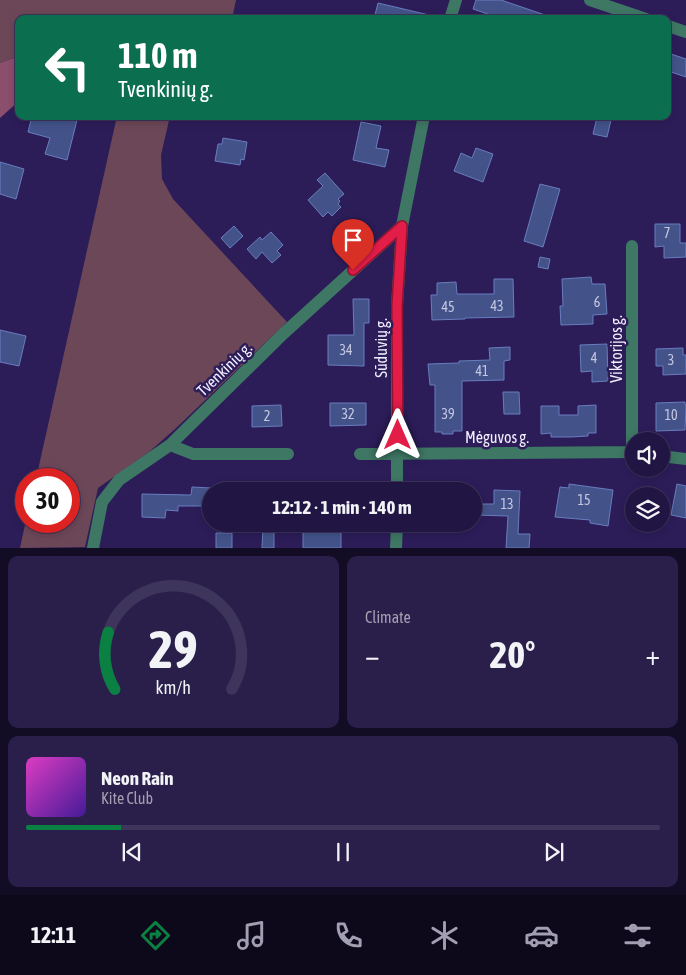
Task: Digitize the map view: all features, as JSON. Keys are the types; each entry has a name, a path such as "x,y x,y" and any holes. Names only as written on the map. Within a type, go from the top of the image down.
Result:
{"street":[{"path":"451,15 456,0"},
{"path":"590,0 634,15"},
{"path":"671,27 686,32"},
{"name":"Sūduvių g.","path":"397,482 397,306 402,226 423,120"},
{"name":"Tvenkinių g.","path":"93,548 102,502 119,480 170,445 283,334 402,226"},
{"name":"Viktorijos g.","path":"632,246 633,432"},
{"path":"170,445 193,454 288,454"},
{"name":"Mėguvos g.","path":"360,454 625,452"},
{"path":"670,457 686,459"},
{"path":"396,548 397,532"}],"shaded area":[{"path":"0,0 236,0 233,15 15,15 15,57 0,63"},
{"path":"15,57 15,105 0,118 0,63"},
{"path":"116,120 169,120 161,155 162,179 173,199 287,322 149,452 98,488 85,547 20,548 23,533 80,533 80,468 38,468"}],"building":[{"path":"476,0 501,0 545,15 490,15 473,9"},
{"path":"378,3 429,15 375,15"},
{"path":"671,54 686,59 686,77 671,72"},
{"path":"31,120 77,120 67,160 45,154 50,138 28,132"},
{"path":"596,120 611,120 607,137 593,134"},
{"path":"361,122 381,126 376,148 389,150 385,167 353,160"},
{"path":"223,138 247,142 244,160 241,159 240,165 215,161 218,144 222,144"},
{"path":"476,148 493,154 483,182 454,171 461,153 472,158"},
{"path":"0,162 24,169 16,199 0,194"},
{"path":"325,173 344,194 338,199 340,201 338,204 341,207 332,216 328,212 323,217 308,200 323,186 317,180"},
{"path":"540,184 560,189 543,247 524,241"},
{"path":"655,224 680,224 680,243 686,243 686,257 664,258 664,246 655,247"},
{"path":"234,226 243,236 230,248 221,238"},
{"path":"271,232 283,245 277,251 281,255 272,263 262,252 256,259 247,249 260,237 262,240"},
{"path":"540,257 550,259 548,269 538,267"},
{"path":"591,277 592,284 605,284 607,314 593,315 593,324 561,325 560,306 563,306 562,279"},
{"path":"494,279 513,279 514,317 432,320 431,295 437,295 437,283 456,282 457,294 494,294"},
{"path":"353,299 369,299 369,323 364,323 364,366 328,365 328,335 354,335"},
{"path":"0,330 26,336 19,366 0,362"},
{"path":"607,344 608,381 592,382 592,371 581,372 580,345"},
{"path":"510,347 510,360 504,361 504,380 462,381 462,431 453,431 453,434 435,432 435,385 430,385 428,364 490,360 489,348"},
{"path":"683,348 683,355 686,355 686,374 663,375 663,366 656,366 656,349"},
{"path":"503,392 519,392 520,414 504,414"},
{"path":"685,402 685,430 656,431 656,403"},
{"path":"330,403 366,403 366,425 330,426"},
{"path":"281,405 282,426 252,427 252,406"},
{"path":"596,405 596,433 588,433 588,436 571,437 551,437 551,433 541,434 541,406 559,406 559,415 578,415 578,406"},
{"path":"569,484 613,490 608,526 590,523 590,520 555,517 560,487 569,488"},
{"path":"677,484 686,486 686,518 671,515"},
{"path":"192,487 202,488 202,506 178,506 178,511 166,510 165,518 142,517 142,494 191,495"},
{"path":"494,490 520,491 518,534 530,534 529,548 506,548 508,516 482,515 482,504 494,504"},
{"path":"263,532 274,532 274,548 262,548"},
{"path":"303,532 341,532 341,548 303,548"},
{"path":"216,533 232,533 232,548 216,548"}],"route":[{"path":"353,270 402,226 397,306 398,435"}]}
